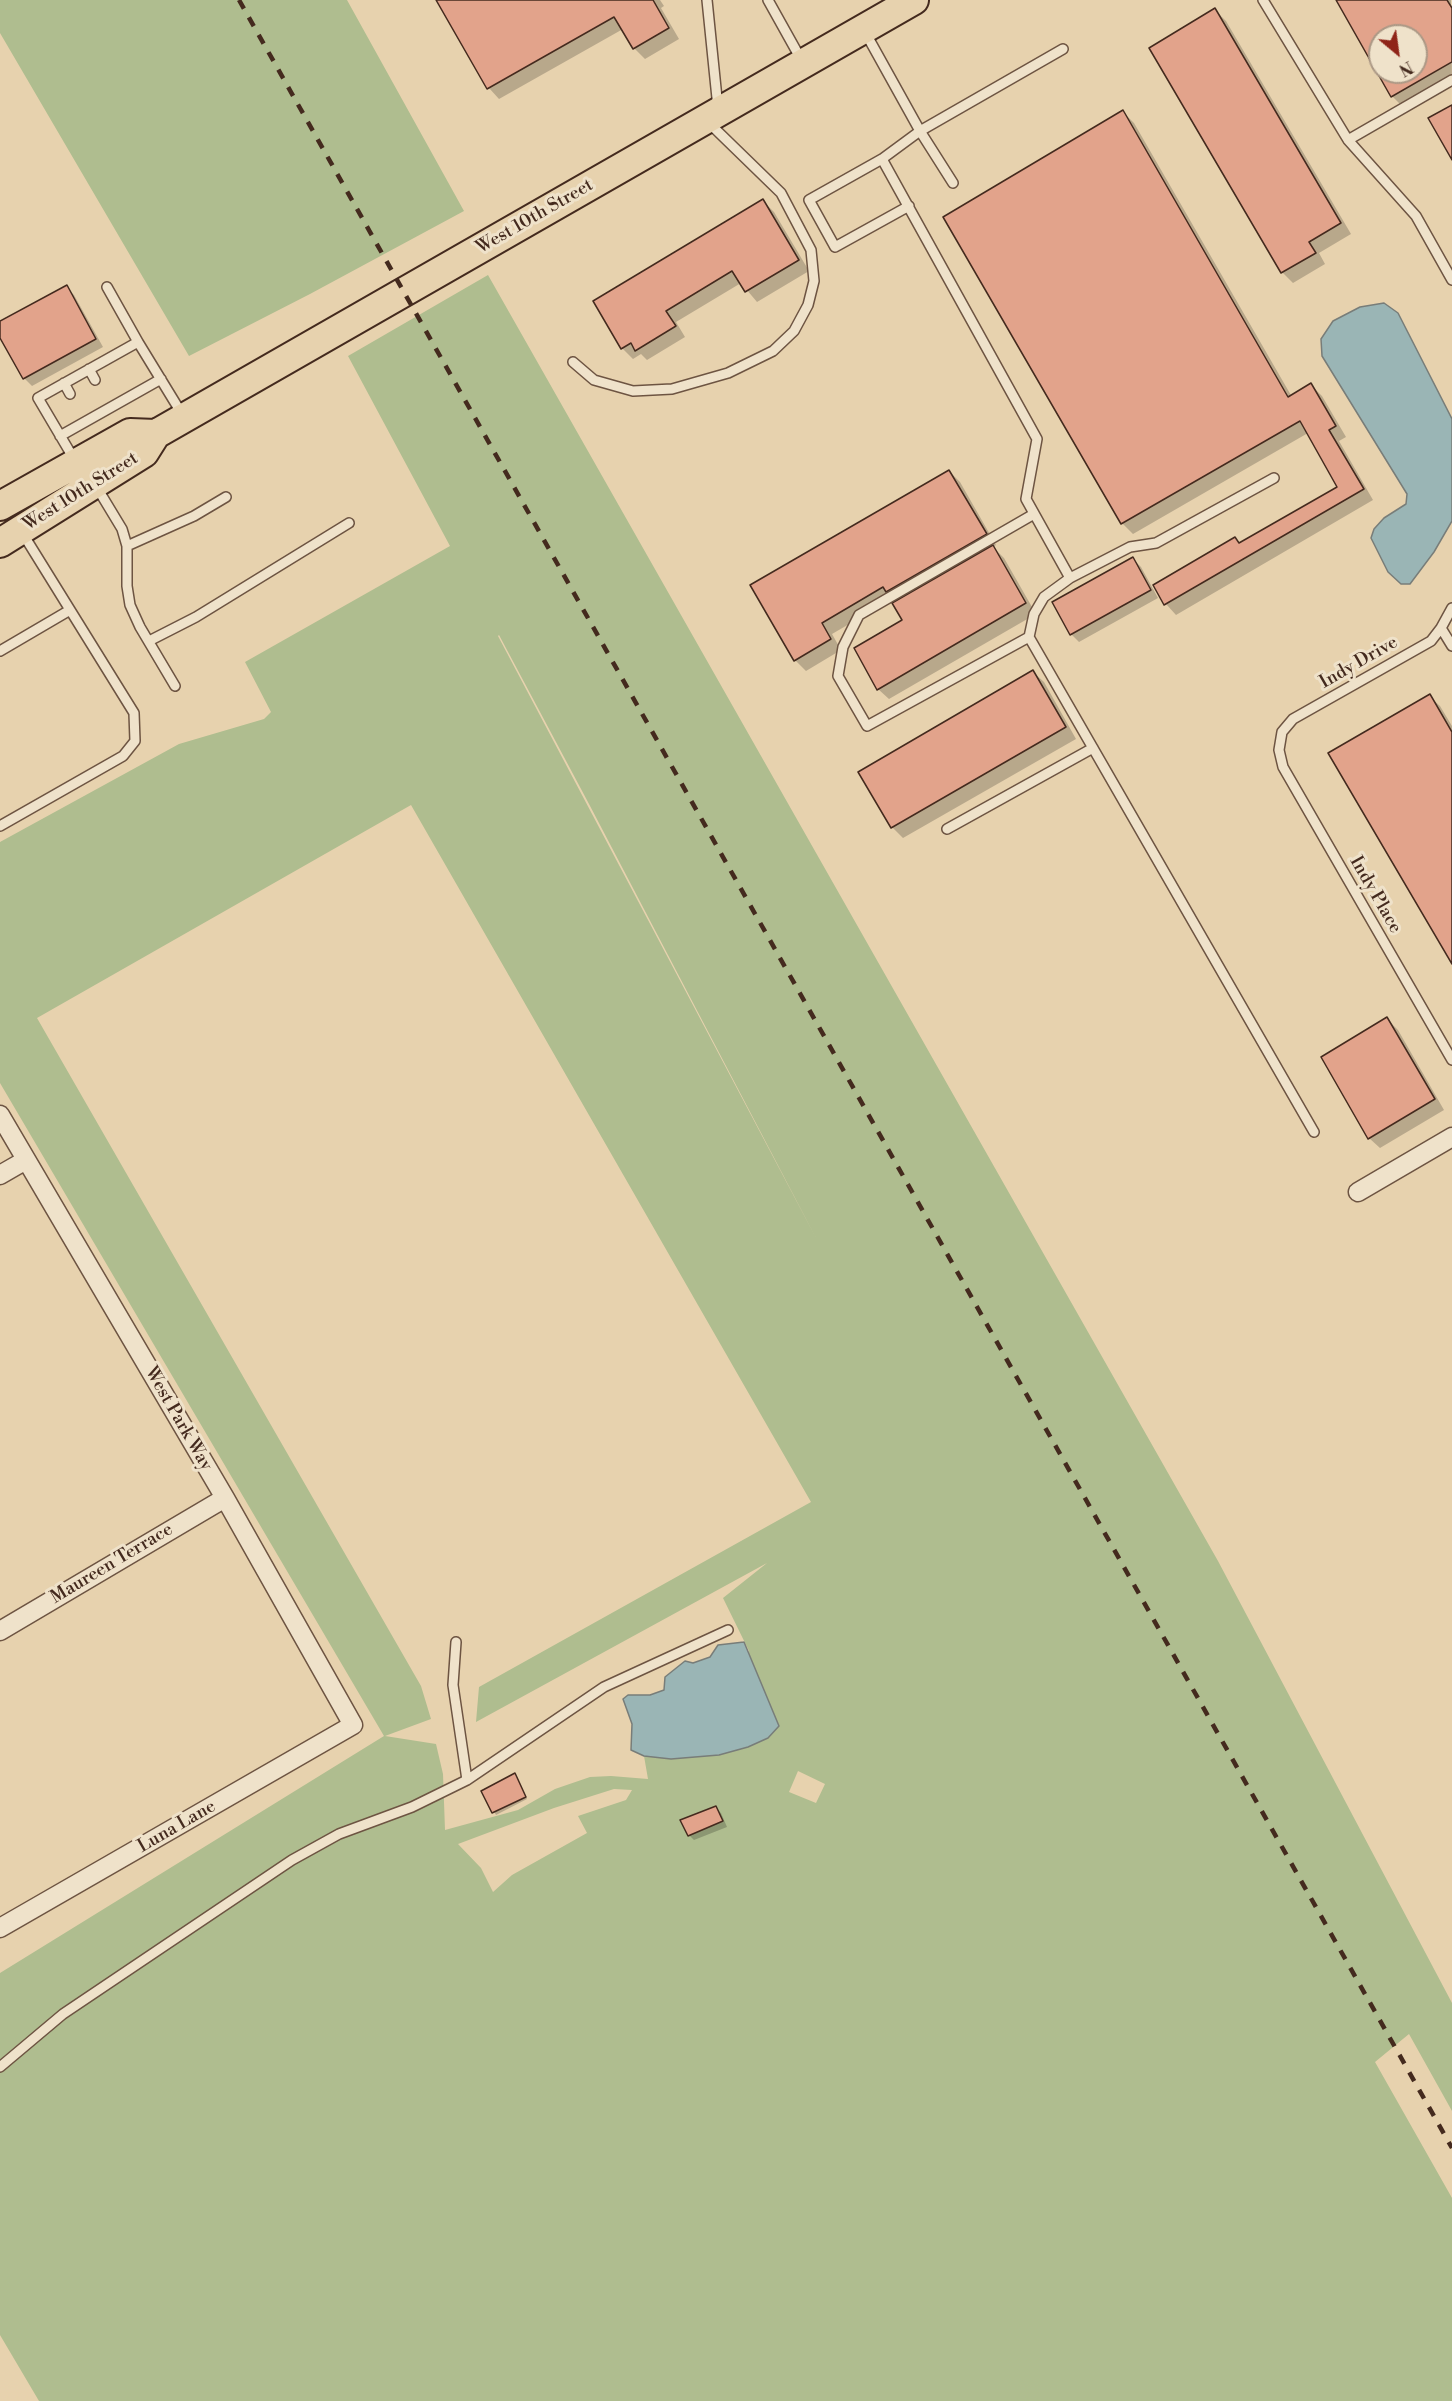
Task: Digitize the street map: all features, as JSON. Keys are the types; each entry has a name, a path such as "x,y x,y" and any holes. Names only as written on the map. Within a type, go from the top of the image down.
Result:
{"main road":[{"name":"West 10th Street","path":"11,537 86,474 130,433 156,434 914,0"},
{"name":"West 10th Street","path":"0,506 86,474"}],"street":[{"name":"West Park Way","path":"0,1115 225,1498 353,1725"},
{"path":"1358,1192 1452,1137"},
{"path":"0,1174 26,1160"},
{"name":"Maureen Terrace","path":"0,1630 225,1498"},
{"name":"Luna Lane","path":"0,1928 353,1725"}],"lane":[{"path":"573,362 594,380 633,391 672,389 728,373 773,351 794,331 808,305 814,281 811,250 796,218 781,193 711,115 707,0"},
{"path":"768,0 803,63"},
{"path":"1263,0 1348,140 1416,216 1452,280"},
{"path":"864,29 953,183"},
{"path":"909,206 835,247 809,200 882,159 921,131 1063,49"},
{"path":"1348,140 1452,80"},
{"path":"882,159 1037,439 1026,499 1070,578"},
{"path":"107,287 184,418"},
{"path":"138,342 38,398 60,436 116,516 127,546 127,586 130,605 175,686"},
{"path":"89,369 95,380"},
{"path":"60,436 161,379"},
{"path":"64,383 70,394"},
{"path":"104,398 110,408"},
{"path":"81,411 87,421"},
{"path":"1274,478 1156,543 1130,547 1070,578 1044,597 1034,614 1029,637 1314,1132"},
{"path":"127,546 194,516 226,497"},
{"path":"1029,637 867,726 838,676 843,647 859,615 1034,514"},
{"path":"149,641 196,617 349,523"},
{"path":"0,826 123,756 135,741 134,713 70,610 11,537"},
{"name":"Indy Drive","path":"1279,742 1282,732 1293,719 1431,641 1452,608"},
{"path":"0,651 70,610"},
{"path":"1441,628 1452,646"},
{"name":"Indy Place","path":"1279,742 1283,767 1452,1060"},
{"path":"947,829 1093,748"},
{"path":"0,2067 63,2014 292,1860 339,1834 412,1807 467,1780 604,1687 728,1630"},
{"path":"456,1642 453,1685 467,1780"}],"green space":[{"path":"0,0 347,0 464,211 189,356 0,33"},
{"path":"488,275 1218,1561 1452,2003 1452,2111 1409,2034 1375,2062 1452,2198 1452,2401 39,2401 0,2335 0,1973 384,1736 0,1083 0,842 179,744 264,719 271,712 245,662 450,546 348,356","holes":["498,636 589,804 816,1238","411,805 811,1502 479,1687 476,1722 767,1563 723,1598 749,1651 694,1756 671,1759 644,1756 648,1779 590,1777 555,1789 518,1810 445,1830 443,1774 436,1744 385,1736 431,1719 421,1686 37,1018","798,1771 825,1784 816,1803 789,1792","614,1789 632,1790 626,1800 578,1816 587,1833 512,1875 493,1892 481,1868 458,1844 554,1808"]}],"water":[{"path":"1384,303 1398,313 1452,419 1452,521 1434,552 1410,584 1401,584 1388,572 1371,538 1374,529 1384,518 1406,504 1407,494 1322,356 1321,339 1333,321 1360,307"},
{"path":"744,1642 779,1726 768,1738 748,1747 719,1755 671,1759 644,1756 631,1750 632,1724 623,1699 628,1695 650,1695 664,1690 665,1677 685,1661 693,1663 710,1657 718,1645"}],"building":[{"path":"436,0 653,0 669,28 633,49 614,17 487,89"},
{"path":"1336,0 1447,0 1452,8 1452,62 1428,76 1428,24 1368,24 1368,56"},
{"path":"1215,8 1341,223 1309,242 1316,253 1281,273 1149,48"},
{"path":"1384,84 1414,84 1391,97"},
{"path":"1452,105 1452,160 1428,118"},
{"path":"1123,110 1288,397 1311,383 1336,426 1329,430 1364,489 1164,605 1153,585 1235,537 1239,543 1337,487 1300,421 1121,524 943,217"},
{"path":"763,199 799,260 745,292 732,271 666,311 676,326 635,351 631,343 621,349 593,301"},
{"path":"67,285 96,339 23,379 0,338 0,321"},
{"path":"949,470 987,534 886,592 883,587 822,623 831,639 794,661 750,585"},
{"path":"993,545 1026,603 877,690 854,648 902,620 892,603"},
{"path":"1133,557 1151,590 1070,635 1052,602"},
{"path":"1033,670 1066,727 891,828 858,772"},
{"path":"1430,694 1452,732 1452,964 1328,753"},
{"path":"1387,1017 1435,1099 1368,1139 1321,1057"},
{"path":"515,1773 526,1797 492,1813 481,1791"},
{"path":"716,1806 723,1821 688,1836 680,1820"}],"railway":[{"path":"239,0 1452,2148"}]}
